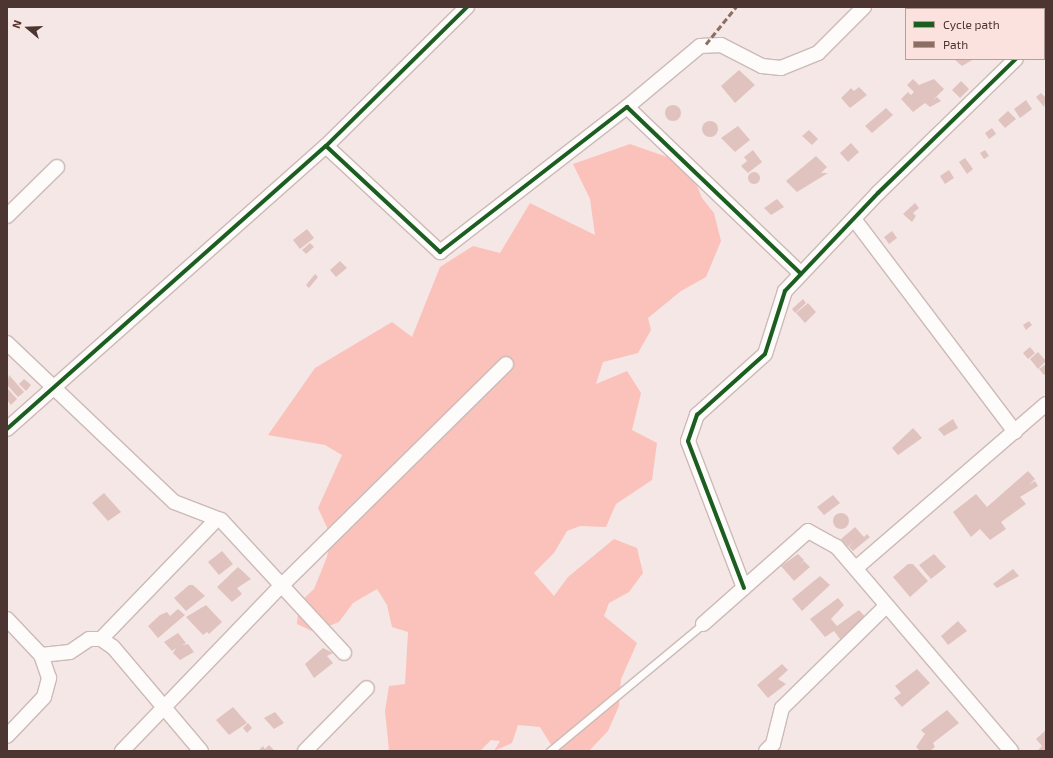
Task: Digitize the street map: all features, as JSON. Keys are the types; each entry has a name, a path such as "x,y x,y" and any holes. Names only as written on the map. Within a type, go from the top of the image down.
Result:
{"street":[{"path":"7,429 51,388 326,146 467,7"},
{"path":"326,146 440,252 627,108 700,46 721,45 762,66 781,68 818,53 864,7"},
{"path":"744,588 688,441 697,415 765,354 785,291 854,219 1015,60"},
{"path":"627,108 801,274"},
{"path":"7,216 57,167"},
{"path":"854,219 1015,432"},
{"path":"7,343 51,388 174,502 217,518 344,653"},
{"path":"122,751 165,704 281,586 506,364"},
{"path":"856,568 1046,404"},
{"path":"101,640 217,518"},
{"path":"703,624 808,531 837,547 1011,751"},
{"path":"766,751 773,744 782,708 886,606"},
{"path":"7,620 41,655 49,678 44,697 7,736"},
{"path":"41,655 57,656 89,639 101,640 113,647 165,704 201,751"},
{"path":"305,751 366,688"}],"lane":[{"path":"550,751 703,624"}],"shaded area":[{"path":"630,144 670,158 693,176 702,198 714,213 721,241 706,277 681,291 648,318 651,330 638,353 603,362 596,384 627,371 641,393 632,430 657,443 652,480 616,504 606,527 580,526 567,531 554,553 534,573 554,596 568,577 614,539 637,548 643,573 629,592 609,603 604,616 637,643 621,679 619,706 608,731 589,751 555,751 540,727 518,725 512,743 494,751 500,741 491,740 480,751 389,751 385,711 389,686 405,684 408,632 392,627 387,605 377,589 353,603 339,622 314,632 297,624 299,603 314,589 327,557 331,536 318,508 342,455 325,445 268,435 315,368 392,322 412,337 440,267 473,246 500,253 530,203 595,235 590,199 573,164"}],"building":[{"path":"955,60 972,60 962,66"},
{"path":"739,70 755,85 735,103 721,86"},
{"path":"913,79 919,85 934,79 944,89 932,101 937,97 941,101 930,107 925,103 913,112 901,99 908,92 911,95 914,92 907,85"},
{"path":"961,81 969,89 960,98 952,90"},
{"path":"859,87 867,95 850,108 841,98 851,88 854,91"},
{"path":"1041,93 1046,98 1044,107 1036,97"},
{"path":"1026,100 1032,109 1020,118 1014,109"},
{"path":"673,105 679,107 681,113 679,119 673,121 667,119 665,113 667,107"},
{"path":"886,108 893,115 872,133 865,126"},
{"path":"1008,111 1016,119 1005,128 998,120"},
{"path":"707,121 713,121 718,126 716,135 713,137 707,137 702,132 702,126"},
{"path":"738,126 750,140 735,152 721,138"},
{"path":"992,128 996,134 989,139 985,133"},
{"path":"809,130 818,139 812,145 802,136"},
{"path":"851,143 859,152 848,162 840,153"},
{"path":"753,150 762,162 748,173 741,166 747,161 744,157"},
{"path":"985,150 989,156 984,159 980,153"},
{"path":"816,156 827,167 821,173 828,173 797,192 786,181"},
{"path":"965,158 973,169 967,174 959,162"},
{"path":"949,170 954,178 945,184 940,176"},
{"path":"756,172 759,173 759,183 752,184 749,183 748,176 749,173"},
{"path":"777,199 784,207 771,215 764,208"},
{"path":"915,203 919,208 913,213 916,216 912,222 903,214"},
{"path":"307,229 314,238 300,249 293,240"},
{"path":"892,231 897,238 889,244 884,237"},
{"path":"310,243 314,247 306,254 302,250"},
{"path":"340,261 347,268 336,277 330,270"},
{"path":"315,274 318,277 309,288 306,285"},
{"path":"803,299 806,303 795,313 792,309"},
{"path":"808,303 816,312 805,323 796,313"},
{"path":"1029,321 1032,325 1026,330 1023,325"},
{"path":"1030,347 1035,353 1028,359 1023,353"},
{"path":"1038,352 1046,361 1038,369 1030,359"},
{"path":"1046,364 1046,374 1044,375 1039,369"},
{"path":"9,375 24,392 18,397 7,385"},
{"path":"24,379 31,385 26,391 19,384"},
{"path":"7,388 17,399 11,405 7,400"},
{"path":"953,419 958,428 944,436 938,429"},
{"path":"913,428 922,438 898,455 892,448"},
{"path":"1028,471 1035,479 1029,485 1035,481 1038,486 1020,497 1026,504 1001,522 1006,529 990,540 980,529 971,537 953,512 976,494 987,507"},
{"path":"104,493 121,512 108,521 92,503"},
{"path":"833,495 840,503 824,515 817,507"},
{"path":"841,513 847,515 849,521 847,527 841,529 835,527 833,521 835,515"},
{"path":"855,527 864,537 867,534 870,537 853,551 849,547 853,542 848,547 841,539"},
{"path":"222,551 233,564 219,575 208,562"},
{"path":"798,554 804,560 800,566 804,561 810,567 794,581 781,566"},
{"path":"934,554 946,567 931,579 919,565"},
{"path":"908,564 913,564 928,581 910,597 893,577"},
{"path":"238,567 251,579 237,588 242,594 232,602 217,587"},
{"path":"1013,569 1019,576 997,588 993,584"},
{"path":"820,576 830,585 802,611 792,599"},
{"path":"189,585 193,585 205,596 186,611 174,598"},
{"path":"838,598 844,605 828,622 831,619 837,626 859,610 867,619 846,638 840,639 834,631 825,637 810,619"},
{"path":"206,605 222,622 209,634 207,632 203,635 186,617"},
{"path":"178,609 185,615 158,638 148,626 160,615 167,612 170,616"},
{"path":"958,621 967,631 948,645 941,636"},
{"path":"178,633 186,643 182,645 188,644 194,652 180,660 173,653 176,648 172,651 164,642"},
{"path":"323,648 333,653 327,656 333,663 314,678 305,664"},
{"path":"782,664 788,670 778,679 786,684 768,698 757,685"},
{"path":"917,669 930,683 902,707 894,698 901,693 895,686"},
{"path":"233,707 247,723 229,735 216,720"},
{"path":"947,710 959,723 933,743 935,747 930,751 920,751 916,747 925,734 921,730"},
{"path":"275,712 284,723 274,729 264,718"},
{"path":"248,723 252,728 247,733 243,728"},
{"path":"1046,730 1046,751 1037,751 1042,746 1036,739"},
{"path":"269,745 275,751 258,751 263,746 265,749"}],"marked path":[{"path":"706,44 736,7"}],"cycle path":[{"path":"7,429 326,146 467,7"},
{"path":"744,588 688,441 697,415 765,354 785,291 878,193 1015,60"},
{"path":"326,146 440,252 627,107 801,274"}]}
